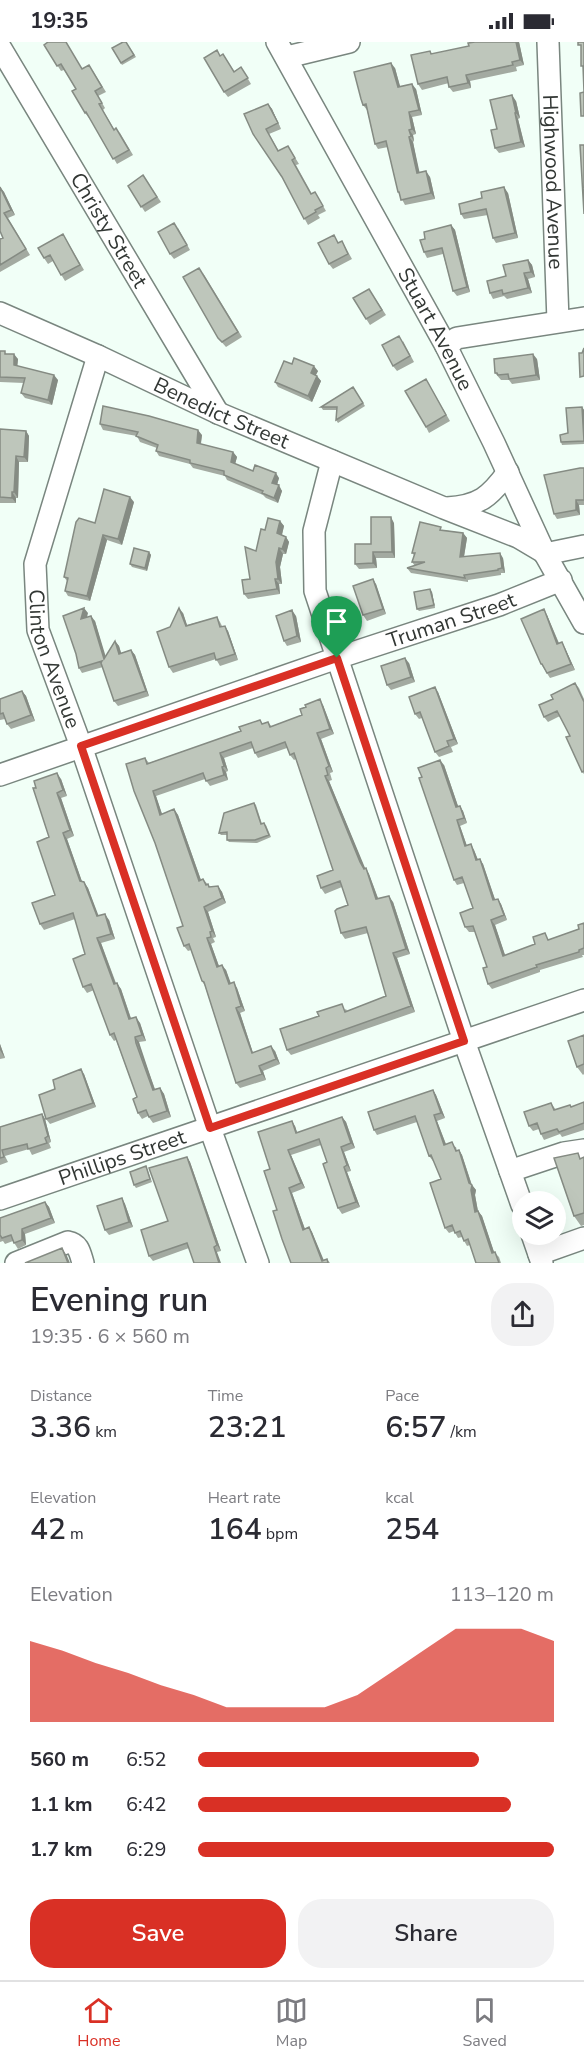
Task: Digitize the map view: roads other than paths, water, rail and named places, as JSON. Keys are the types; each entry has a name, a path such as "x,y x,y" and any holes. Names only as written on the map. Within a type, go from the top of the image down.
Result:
{"street":[{"path":"282,50 349,42"},
{"name":"Highwood Avenue","path":"548,42 558,321"},
{"name":"Christy Street","path":"0,47 218,413"},
{"name":"Stuart Avenue","path":"282,50 446,346 508,472 545,554 584,623"},
{"name":"Benedict Street","path":"0,313 218,413 518,537 545,554"},
{"path":"446,346 457,338 584,318"},
{"name":"Clinton Avenue","path":"98,356 35,564 38,630 81,746 258,1263"},
{"path":"332,461 314,531 315,591 464,1041 517,1191"},
{"path":"444,508 462,507 489,496 508,472"},
{"path":"545,554 584,546"},
{"name":"Truman Street","path":"0,775 337,658 499,605 561,580"},
{"name":"Phillips Street","path":"0,1199 584,1000"},
{"path":"510,1171 584,1149"},
{"path":"538,1251 584,1238"},
{"path":"16,1263 68,1242 78,1247 83,1263"}]}
